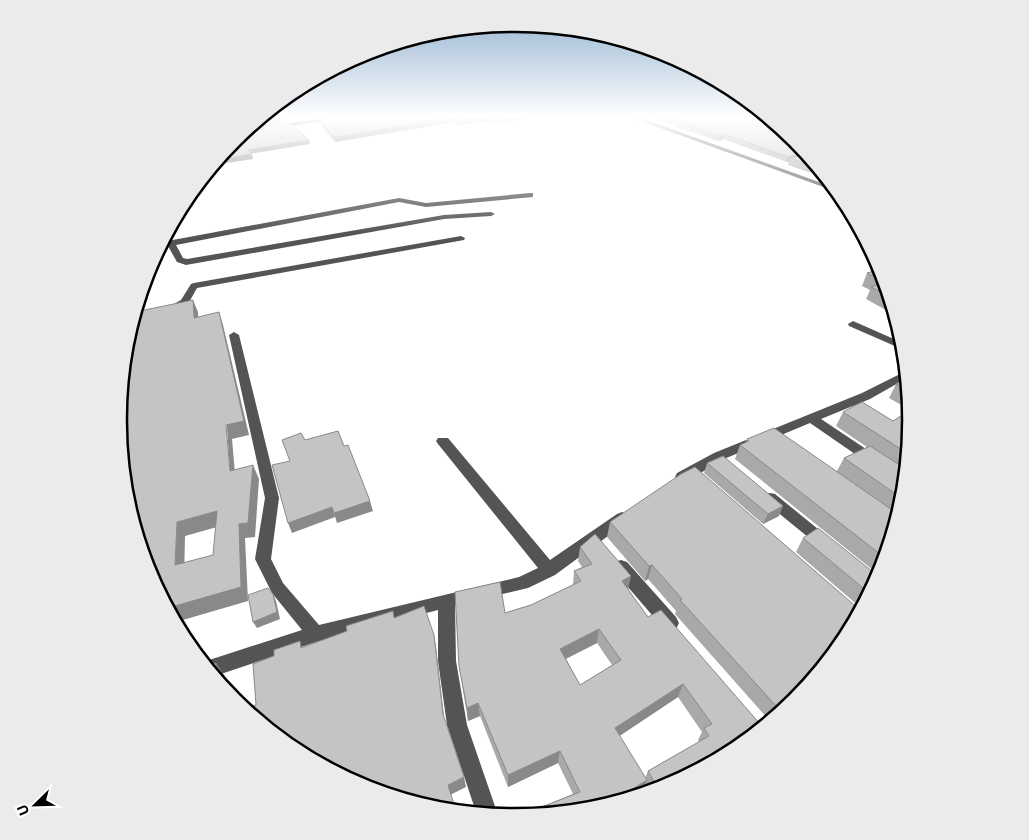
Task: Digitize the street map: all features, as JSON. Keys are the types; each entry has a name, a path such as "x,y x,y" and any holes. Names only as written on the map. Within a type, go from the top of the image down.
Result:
{"street":[{"path":"739,155 823,185"},
{"path":"491,214 444,217 186,262 180,260 171,243 400,200 426,205 530,195"},
{"path":"159,313 185,302 194,286 461,238"},
{"path":"853,324 895,343"},
{"path":"234,335 272,498 263,559 272,579 316,634"},
{"path":"128,394 132,358"},
{"path":"666,488 690,471 719,456 866,396 900,377"},
{"path":"811,418 881,465"},
{"path":"772,435 787,446"},
{"path":"443,441 550,570"},
{"path":"719,456 734,468"},
{"path":"690,471 705,484"},
{"path":"756,487 837,553"},
{"path":"216,667 316,634 447,600 522,584 550,570 578,551 594,536 634,509"},
{"path":"594,536 684,640"},
{"path":"447,600 446,662 458,725 485,807"}],"building":[{"path":"232,155 245,155 229,158"},
{"path":"798,157 804,163 790,158"},
{"path":"873,271 875,277 867,273"},
{"path":"877,285 880,291 871,287"},
{"path":"193,300 194,318 219,312 244,421 226,425 230,471 253,465 248,523 239,524 241,587 175,606 156,568 134,496 128,445 127,420 130,369 134,344 143,310","holes":["217,511 213,555 175,565 177,522"]},
{"path":"862,402 893,421 902,415 901,449 843,412"},
{"path":"774,428 892,510 878,553 740,445 749,441 747,439"},
{"path":"338,431 344,446 348,445 370,501 334,513 332,507 288,523 272,465 290,461 282,440 301,433 305,440"},
{"path":"870,446 899,465 895,494 844,458"},
{"path":"723,456 783,506 768,514 707,463"},
{"path":"695,467 855,605 822,656 789,694 776,706 680,600 682,599 652,565 649,566 610,522 681,474"},
{"path":"818,528 872,571 863,588 803,538"},
{"path":"595,534 631,576 622,581 648,617 661,610 757,721 708,756 686,768 654,781 648,771 709,736 704,728 712,724 683,684 615,728 647,780 633,789 615,794 590,800 542,807 580,792 560,751 508,775 478,703 467,708 459,666 455,592 500,582 505,613 531,605 581,581 574,571 592,564 580,547","holes":["599,629 621,660 580,685 560,649"]},
{"path":"268,588 273,594 277,612 253,622 248,595"},
{"path":"424,606 434,635 443,714 464,777 448,785 453,802 390,787 343,768 299,742 253,706 256,705 253,664 274,656 274,650 300,641 301,648 347,631 346,626 393,611 394,618"}]}
